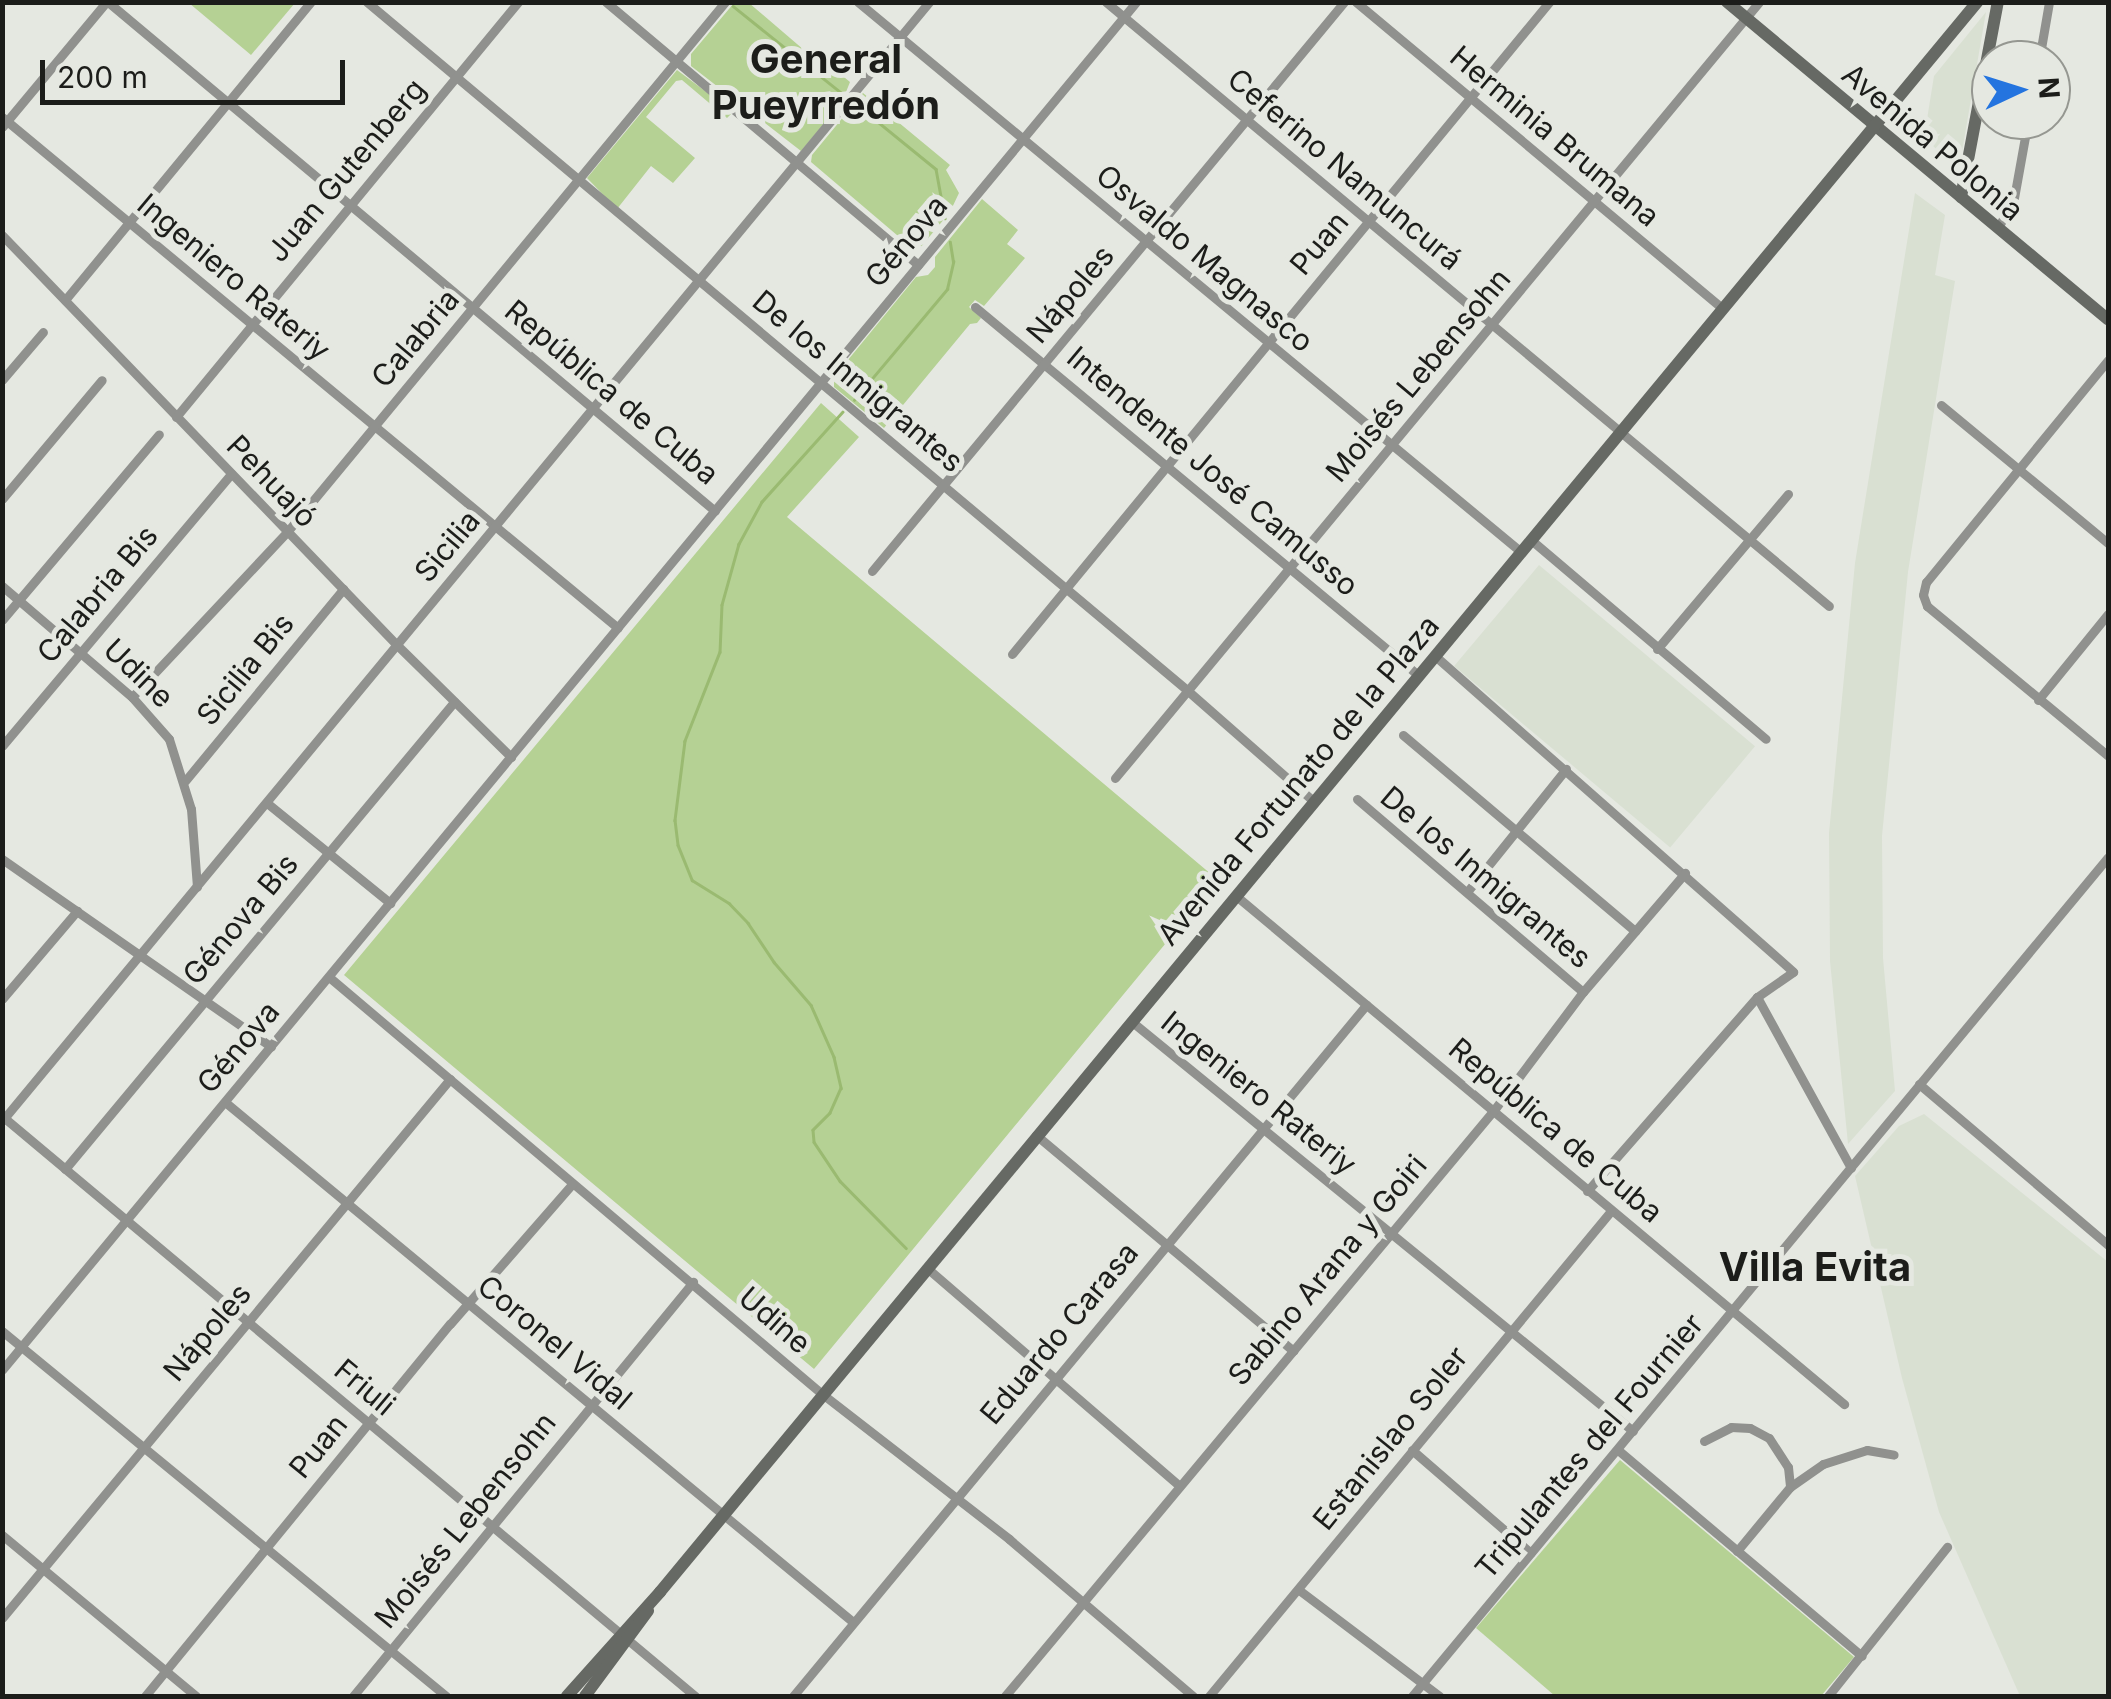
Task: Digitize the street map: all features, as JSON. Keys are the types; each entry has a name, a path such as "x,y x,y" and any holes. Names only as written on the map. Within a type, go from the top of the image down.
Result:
{"main road":[{"name":"Avenida Polonia","path":"1727,2 2108,320"},
{"name":"Avenida Fortunato de la Plaza","path":"584,1696 625,1636 722,1513 1977,2"},
{"path":"1960,197 1998,2"},
{"name":"Avenida Fortunato de la Plaza","path":"567,1696 625,1636"}],"street":[{"name":"República de Cuba","path":"107,2 715,511"},
{"path":"4,122 107,2"},
{"path":"65,300 311,2"},
{"name":"De los Inmigrantes","path":"367,2 1188,690 1313,801"},
{"name":"Juan Gutenberg","path":"176,417 518,2"},
{"path":"606,2 918,265"},
{"name":"Calabria","path":"132,697 287,532 725,2"},
{"name":"Osvaldo Magnasco","path":"858,2 1520,551"},
{"name":"Sicilia","path":"3,1119 929,2"},
{"name":"Ceferino Namuncurá","path":"1106,2 1829,606"},
{"name":"Génova","path":"2,1370 1136,2"},
{"name":"Nápoles","path":"872,571 1344,2"},
{"name":"Herminia Brumana","path":"1356,2 1722,308"},
{"name":"Puan","path":"1012,654 1549,2"},
{"name":"Moisés Lebensohn","path":"1115,778 1759,2"},
{"path":"2042,40 2049,2"},
{"name":"Ingeniero Rateriy","path":"4,122 618,628"},
{"path":"1998,228 2014,198 2024,140"},
{"name":"Pehuajó","path":"2,235 397,646 511,757"},
{"name":"Intendente José Camusso","path":"975,306 1418,675"},
{"path":"2,380 43,332"},
{"path":"2108,360 1926,582 1927,606 2108,756"},
{"path":"2,499 102,380"},
{"path":"1941,405 2108,543"},
{"path":"2,620 159,434"},
{"name":"Calabria Bis","path":"2,746 230,474"},
{"path":"1657,649 1788,494"},
{"path":"1530,539 1766,739"},
{"name":"Udine","path":"2,586 132,697 169,740 186,781 197,887"},
{"name":"Sicilia Bis","path":"186,781 343,589"},
{"path":"2038,700 2108,614"},
{"path":"1434,655 1685,872 1793,972 1757,997 1588,1191"},
{"name":"Génova Bis","path":"65,1168 454,702"},
{"path":"1403,735 1635,931"},
{"path":"1467,892 1566,769"},
{"name":"De los Inmigrantes","path":"1356,799 1584,992"},
{"path":"266,803 390,902"},
{"name":"Tripulantes del Fournier","path":"1412,1696 2108,857"},
{"path":"2,873 6,861 271,1046"},
{"name":"Sabino Arana y Goiri","path":"1005,1696 1494,1110 1584,992 1685,872"},
{"name":"República de Cuba","path":"1235,895 1844,1404"},
{"path":"2,998 77,911"},
{"name":"Udine","path":"328,977 821,1393 955,1498 1193,1696"},
{"path":"1757,997 1851,1168"},
{"name":"Eduardo Carasa","path":"793,1696 1366,1005"},
{"name":"Ingeniero Rateriy","path":"1131,1021 1634,1431"},
{"name":"Nápoles","path":"2,1618 450,1079"},
{"path":"1919,1084 2108,1245"},
{"name":"Coronel Vidal","path":"225,1102 853,1622"},
{"name":"Friuli","path":"3,1119 695,1696"},
{"path":"1036,1135 1293,1351"},
{"name":"Puan","path":"145,1696 468,1303 572,1184"},
{"name":"Estanislao Soler","path":"1209,1696 1611,1211"},
{"path":"927,1268 1178,1485"},
{"name":"Moisés Lebensohn","path":"353,1696 693,1282"},
{"path":"2,1330 446,1696"},
{"path":"1704,1441 1731,1427 1750,1428 1768,1438 1788,1467 1790,1487"},
{"path":"1412,1450 1531,1553"},
{"path":"1618,1450 1862,1656"},
{"path":"1737,1551 1790,1487 1840,1456 1867,1450 1894,1454"},
{"path":"2,1535 196,1696"},
{"path":"1828,1696 1946,1547"},
{"path":"1300,1590 1439,1696"}],"shaded area":[{"path":"1986,12 1981,40 1971,40 1971,99 1959,169 1924,138 1934,76"},
{"path":"1915,193 1945,215 1935,275 1955,281 1908,572 1882,836 1883,958 1895,1091 1848,1144 1830,961 1829,833 1855,563"},
{"path":"1539,565 1755,746 1670,847 1454,666"},
{"path":"1924,1114 2108,1262 2108,1696 2020,1696 1939,1512 1902,1378 1855,1176 1899,1126"}],"green space":[{"path":"295,2 251,55 189,3"},
{"path":"734,3 749,3 818,62 822,59 850,82 842,102 801,151 691,66 691,54"},
{"path":"677,70 733,112 727,118 682,80 676,81 646,117 695,158 673,183 651,166 617,209 587,178"},
{"path":"863,93 950,165 946,170 959,193 950,212 920,248 911,247 811,162 812,155"},
{"path":"982,199 1018,230 1007,244 1025,258 984,306 975,300 969,307 981,318 970,324 884,428 834,387 834,377 916,277 928,275 935,267 935,257"},
{"path":"821,403 859,437 787,517 1218,880 814,1369 344,975"},
{"path":"1620,1460 1854,1657 1821,1696 1555,1696 1476,1628"}],"waterway":[{"path":"733,6 843,94"},
{"path":"856,104 936,169 945,218"},
{"path":"854,400 947,289 953,262 950,242"},
{"path":"843,412 762,502 739,544 722,605 720,652 685,741 675,820 678,845 692,880 729,903 811,1005 834,1057 841,1088 830,1113 813,1130 814,1142 840,1181 906,1248"}],"district":[{"name":"General Pueyrredón","path":"826,82"},
{"name":"Villa Evita","path":"1815,1267"}]}
